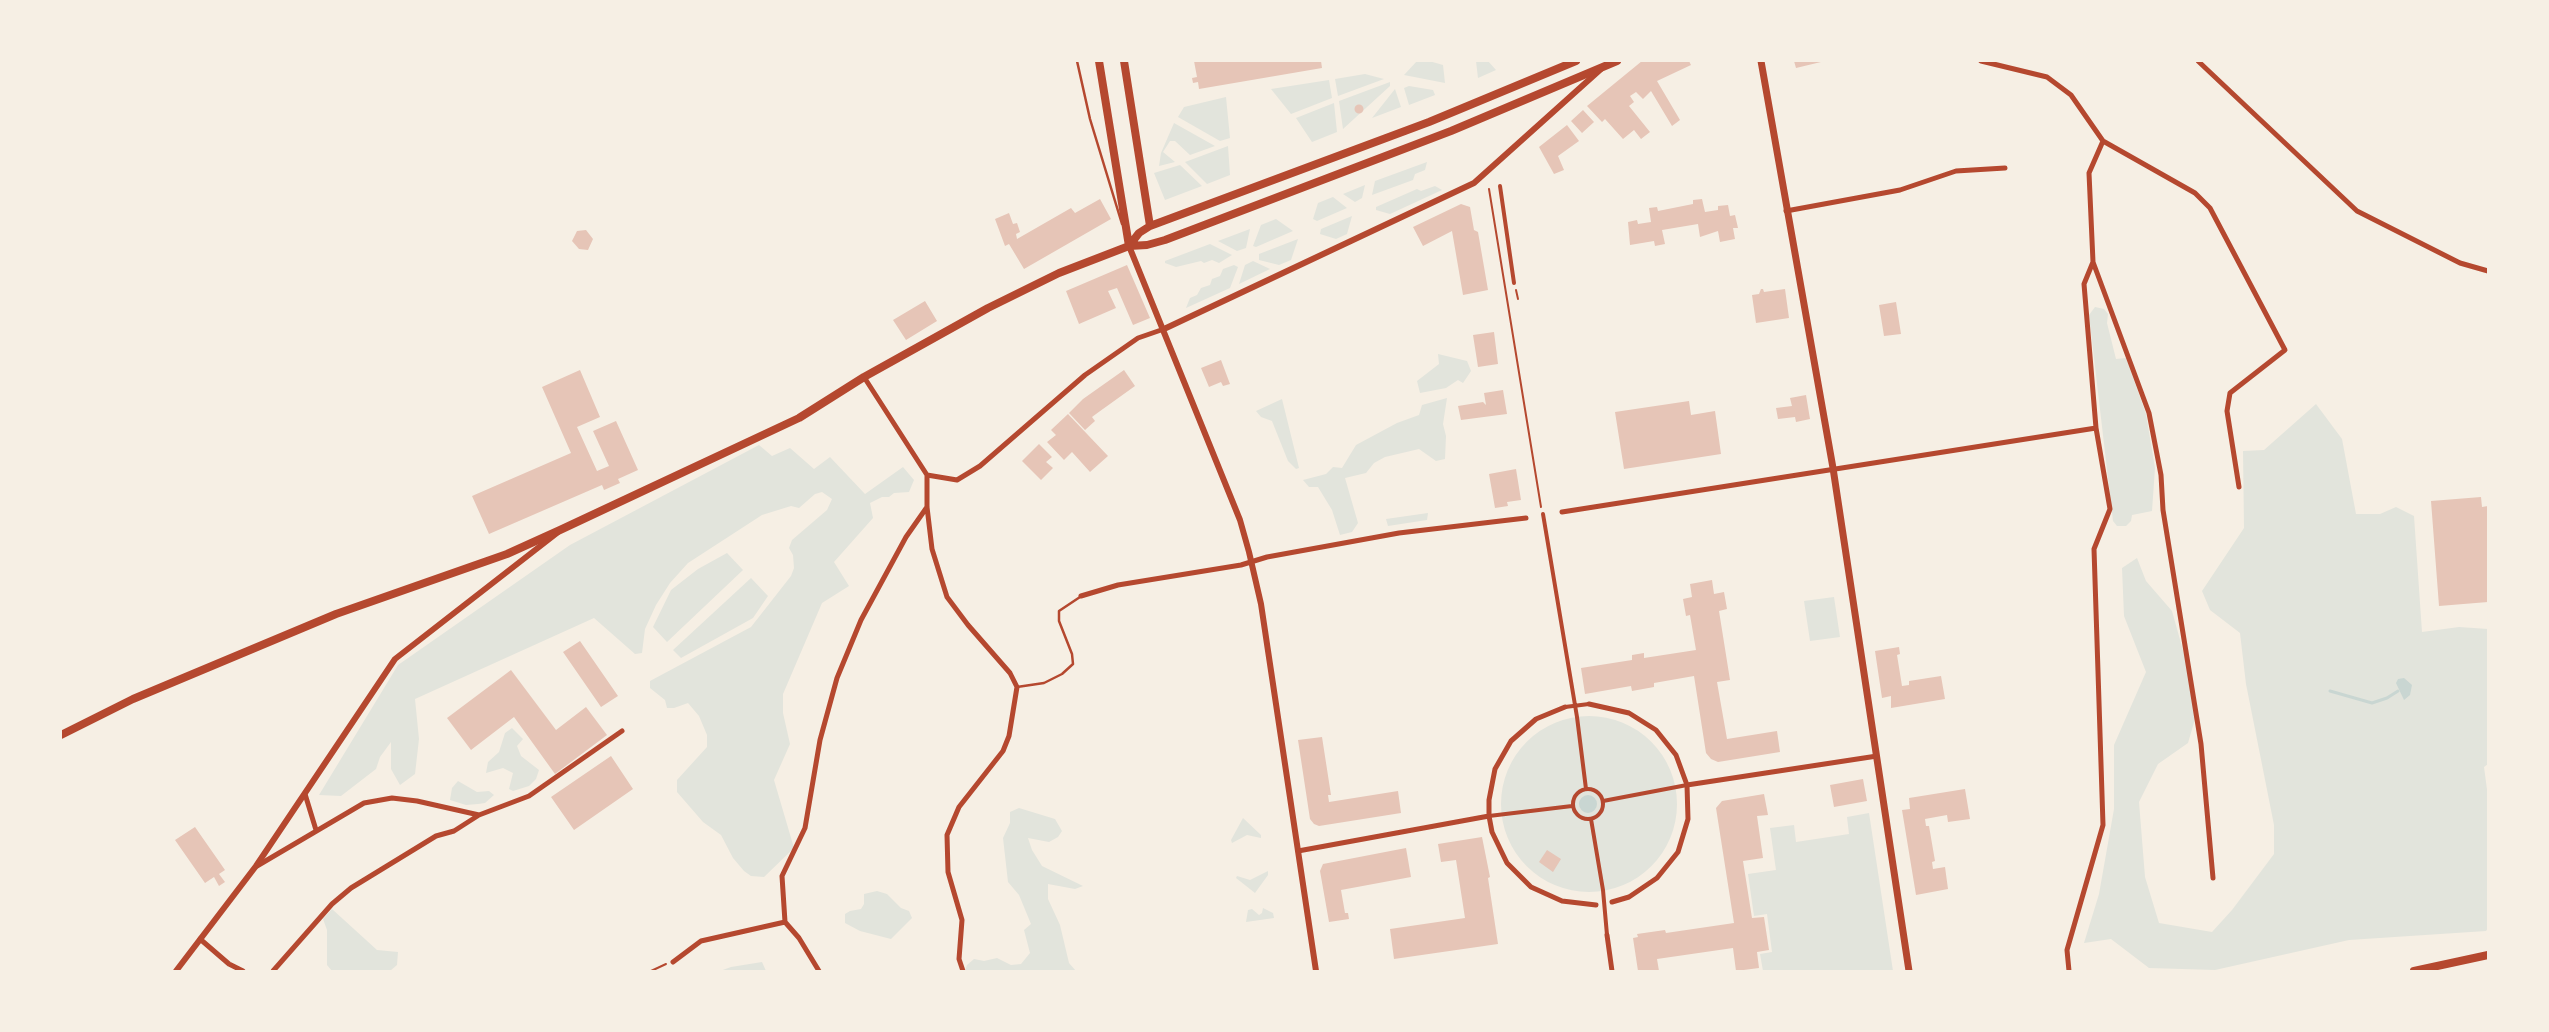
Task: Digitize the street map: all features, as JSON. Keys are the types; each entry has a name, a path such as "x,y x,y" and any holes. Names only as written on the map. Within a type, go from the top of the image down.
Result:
{"main road":[{"path":"1098,61 1129,246"},
{"path":"1124,61 1150,226"},
{"path":"1129,246 1139,233 1150,226 1430,122 1576,61"},
{"path":"61,735 133,699 336,614 508,554 560,530 799,418 864,377 1059,273 1129,246 1157,243 1451,131 1603,64 1617,61"},
{"path":"1762,61 1786,211 1833,468 1909,971"},
{"path":"2414,971 2488,955"}],"street":[{"path":"1981,61 2046,77 2071,96 2103,141 2195,193 2210,208 2285,350 2230,393 2227,410 2239,488"},
{"path":"2198,61 2357,211 2460,262 2488,271"},
{"path":"927,475 957,480 980,466 1084,375 1138,338 1164,329 1474,183 1603,64"},
{"path":"2103,141 2089,172 2093,262 2149,413 2161,475 2163,510 2201,744 2213,878"},
{"path":"1786,211 1900,190 1956,172 2005,168"},
{"path":"1500,186 1514,282"},
{"path":"1129,246 1240,520 1262,604 1316,971"},
{"path":"2069,971 2067,950 2103,825 2094,549 2110,509 2096,428 2084,284 2093,262"},
{"path":"864,377 927,475 927,506 932,549 947,597 968,625 1010,673 1017,687 1009,736 1003,750 959,807 947,836 948,872 962,920 959,959 963,971"},
{"path":"1562,512 2096,428"},
{"path":"819,971 799,938 785,922 782,876 805,828 820,740 837,678 861,620 906,537 927,506"},
{"path":"1543,514 1575,705 1586,789"},
{"path":"1081,596 1118,585 1399,533 1526,518"},
{"path":"176,971 256,866 395,659 560,530"},
{"path":"1589,704 1629,712 1656,730 1676,755 1688,786 1688,820 1678,852 1657,878 1629,897 1596,905 1562,901 1531,886 1507,863 1492,832 1489,816 1489,800 1495,768 1511,741 1536,719 1565,707 1589,704"},
{"path":"273,971 332,904 351,888 436,836 454,831 479,814 529,796 622,731"},
{"path":"1603,801 1877,756"},
{"path":"1586,789 1596,791 1603,801 1600,814 1591,819 1581,818 1572,806 1575,796 1586,789"},
{"path":"305,794 316,830"},
{"path":"256,866 364,803 392,798 417,801 479,814"},
{"path":"1298,851 1489,816 1572,806"},
{"path":"1591,819 1612,971"},
{"path":"673,962 701,941 785,922"},
{"path":"200,939 229,964 243,971"}],"lane":[{"path":"1077,61 1090,120 1129,246"},
{"path":"1017,687 1044,683 1062,674 1073,664 1072,654 1059,621 1059,611 1081,596"}],"path":[{"path":"1489,189 1543,514"},
{"path":"1514,282 1518,300"},
{"path":"651,971 673,962"}],"shaded area":[{"path":"1417,61 1429,61 1443,65 1445,83 1404,75"},
{"path":"1476,61 1488,61 1496,70 1478,78"},
{"path":"1365,74 1384,79 1338,96 1335,79"},
{"path":"1329,80 1332,98 1291,114 1271,89"},
{"path":"1390,82 1390,86 1343,129 1339,101"},
{"path":"1409,86 1433,90 1435,95 1409,105 1404,88"},
{"path":"1395,89 1401,107 1372,118"},
{"path":"1226,97 1230,138 1220,141 1178,117 1184,107"},
{"path":"1334,103 1337,132 1312,142 1296,118"},
{"path":"1174,123 1215,146 1190,155 1175,141 1170,141 1163,152 1175,162 1159,166 1161,153"},
{"path":"1228,146 1230,175 1207,184 1185,162"},
{"path":"1427,162 1425,170 1415,174 1413,180 1372,195 1375,181"},
{"path":"1180,165 1202,186 1165,200 1154,173"},
{"path":"1365,185 1362,198 1355,202 1343,194"},
{"path":"1435,186 1442,190 1390,214 1376,210 1376,207 1417,189 1421,191"},
{"path":"1333,197 1347,208 1317,221 1313,219 1318,203"},
{"path":"1352,216 1347,234 1336,239 1320,234 1321,229"},
{"path":"1276,219 1293,231 1256,247 1253,246 1261,225"},
{"path":"1250,229 1246,248 1237,251 1218,241"},
{"path":"1298,239 1291,260 1279,265 1259,260 1259,254"},
{"path":"1210,244 1232,255 1219,263 1212,260 1204,263 1201,261 1176,267 1165,263 1165,261"},
{"path":"1253,261 1270,269 1239,284 1245,265"},
{"path":"1234,265 1238,267 1230,288 1186,308 1190,298 1197,295 1201,288 1210,285 1212,279 1220,276 1223,269"},
{"path":"2095,307 2104,309 2108,314 2107,323 2116,359 2126,358 2146,414 2155,468 2152,511 2132,515 2131,521 2126,526 2117,526 2113,521 2089,315"},
{"path":"1438,354 1467,361 1471,371 1463,383 1458,380 1446,388 1420,393 1417,381 1439,364"},
{"path":"1447,398 1443,424 1446,436 1445,459 1436,461 1419,449 1385,457 1374,463 1366,473 1345,478 1358,523 1352,532 1340,535 1332,510 1318,487 1309,487 1303,480 1326,474 1333,467 1342,468 1356,445 1397,423 1419,415 1422,405"},
{"path":"1282,399 1299,468 1296,469 1288,461 1272,421 1261,417 1256,411"},
{"path":"2316,404 2342,439 2356,514 2380,514 2396,507 2414,516 2422,632 2459,627 2488,629 2488,764 2484,767 2488,797 2488,928 2486,931 2349,940 2215,970 2149,968 2111,939 2084,943 2099,894 2114,809 2114,745 2146,672 2124,616 2122,568 2137,558 2146,581 2172,611 2191,679 2195,719 2188,743 2158,764 2139,802 2145,877 2159,923 2212,932 2232,910 2274,854 2274,825 2246,684 2240,633 2210,610 2202,591 2244,528 2243,451 2264,450"},
{"path":"759,445 772,456 790,448 814,469 830,457 865,494 903,467 914,480 909,492 894,493 889,497 882,497 870,503 873,518 834,562 849,586 822,603 783,694 783,713 790,744 774,780 794,848 764,877 751,876 744,871 733,858 721,835 703,822 677,792 677,780 707,747 707,735 699,716 688,703 674,708 667,708 665,700 650,688 650,681 751,627 791,576 794,568 793,555 789,548 792,540 827,510 832,499 822,492 815,494 799,508 791,506 762,515 688,563 670,583 656,605 645,629 642,653 635,654 594,618 415,699 419,739 415,774 400,785 391,769 391,742 380,757 376,769 341,796 319,795 398,665 570,545"},
{"path":"1428,513 1427,520 1388,526 1386,519"},
{"path":"727,553 743,570 667,642 653,627 671,590 698,569"},
{"path":"751,578 768,596 753,618 681,658 673,650"},
{"path":"1834,597 1840,637 1810,641 1804,601"},
{"path":"2404,678 2412,685 2410,695 2404,700 2396,683 2398,679"},
{"path":"1580,716 1598,716 1630,726 1645,736 1657,748 1667,763 1673,778 1677,804 1673,830 1667,845 1657,860 1645,872 1630,882 1615,888 1598,892 1580,892 1548,882 1533,872 1521,860 1511,845 1505,830 1501,813 1501,795 1511,763 1521,748 1533,736 1548,726 1563,720"},
{"path":"512,728 523,739 517,746 521,756 539,770 536,779 529,786 513,791 509,789 513,773 503,768 486,773 488,762 499,752 505,733"},
{"path":"458,781 477,792 489,791 494,795 485,803 478,804 466,805 450,800 452,788"},
{"path":"1588,795 1594,798 1597,804 1594,810 1588,813 1582,810 1579,804 1582,798"},
{"path":"1019,808 1055,819 1062,831 1058,837 1049,842 1028,838 1032,850 1042,866 1083,886 1075,889 1048,884 1048,899 1060,925 1069,963 1076,971 965,971 967,965 974,959 984,961 997,958 1011,965 1021,964 1030,953 1024,930 1031,924 1019,895 1008,882 1003,838 1010,823 1010,812"},
{"path":"1869,813 1893,971 1763,971 1760,954 1772,952 1767,914 1754,916 1748,874 1776,870 1770,828 1794,825 1796,842 1849,834 1847,817"},
{"path":"1243,818 1261,835 1261,838 1247,835 1232,843 1231,840"},
{"path":"1268,871 1268,875 1255,893 1236,878 1237,876 1250,880"},
{"path":"877,891 887,894 901,908 909,911 912,918 891,939 860,931 845,923 845,914 861,909 864,904 864,894"},
{"path":"1263,908 1273,913 1274,918 1246,922 1248,910 1252,909 1259,915 1262,913"},
{"path":"332,909 377,950 398,952 397,965 390,971 332,971 327,965 327,930 323,919"},
{"path":"762,962 766,971 720,971 731,967"}],"building":[{"path":"1194,61 1321,61 1322,68 1199,89 1198,82 1193,83 1192,78 1197,77"},
{"path":"1642,61 1689,61 1691,65 1657,81 1680,120 1672,126 1651,91 1643,99 1636,92 1630,96 1634,102 1629,106 1650,132 1641,139 1634,130 1623,139 1605,119 1602,122 1587,106"},
{"path":"1794,61 1821,61 1821,62 1796,68"},
{"path":"1359,105 1363,109 1359,113 1355,109"},
{"path":"1583,110 1594,122 1582,133 1571,121"},
{"path":"1567,125 1579,141 1558,156 1564,170 1554,174 1539,147"},
{"path":"1100,199 1111,219 1024,269 1009,244 1005,246 995,219 1009,213 1013,224 1017,223 1020,232 1016,234 1017,239 1071,208 1075,213"},
{"path":"1702,199 1705,212 1718,210 1718,206 1728,205 1730,216 1735,215 1738,228 1733,228 1735,239 1720,242 1718,231 1700,237 1698,224 1662,230 1665,244 1655,246 1654,241 1630,245 1628,222 1637,220 1638,224 1651,222 1649,208 1657,207 1658,211 1693,204 1693,200"},
{"path":"1461,204 1470,207 1474,230 1478,232 1488,290 1463,295 1452,231 1423,246 1413,227"},
{"path":"586,230 593,239 588,250 579,249 572,241 577,231"},
{"path":"1127,265 1150,318 1133,325 1117,288 1108,291 1116,308 1079,324 1066,291"},
{"path":"1761,289 1764,292 1785,289 1789,318 1756,323 1752,295 1759,294"},
{"path":"925,301 937,321 906,340 893,320"},
{"path":"1896,302 1901,334 1884,336 1879,305"},
{"path":"1494,332 1498,364 1478,367 1473,335"},
{"path":"1221,360 1230,384 1223,386 1221,382 1209,387 1201,368"},
{"path":"580,370 600,417 577,427 597,471 609,466 593,431 616,421 638,470 618,479 620,483 604,490 602,485 489,534 472,496 571,453 542,387"},
{"path":"1124,370 1135,386 1092,417 1095,421 1085,430 1069,413 1083,399"},
{"path":"1503,390 1507,414 1461,420 1458,406 1483,402 1486,405 1484,393"},
{"path":"1806,395 1810,419 1796,422 1795,417 1778,419 1776,408 1792,406 1790,398"},
{"path":"1689,401 1691,415 1715,411 1721,454 1624,469 1615,412"},
{"path":"1068,414 1108,456 1090,472 1072,452 1064,460 1047,442 1056,435 1051,430"},
{"path":"1039,444 1052,457 1046,462 1053,468 1041,480 1022,461"},
{"path":"1516,469 1521,500 1507,502 1508,506 1495,508 1489,474"},
{"path":"2481,497 2482,507 2488,506 2488,602 2439,606 2431,501"},
{"path":"1712,580 1714,594 1724,592 1727,609 1719,611 1730,680 1717,682 1727,739 1777,731 1780,752 1718,762 1711,759 1706,753 1694,676 1654,683 1654,687 1632,691 1631,686 1585,694 1581,668 1632,660 1632,655 1644,653 1644,658 1696,650 1690,615 1686,616 1683,599 1692,597 1690,584"},
{"path":"580,641 618,696 601,707 563,652"},
{"path":"1899,647 1900,654 1897,655 1902,686 1909,685 1909,681 1941,676 1945,699 1891,708 1891,696 1882,698 1875,651"},
{"path":"511,670 556,730 586,707 607,735 555,774 514,717 471,750 447,718"},
{"path":"1322,737 1331,795 1328,795 1329,802 1398,791 1401,813 1319,826 1314,824 1310,819 1298,740"},
{"path":"611,756 633,789 574,830 551,797"},
{"path":"1863,779 1867,801 1834,807 1830,785"},
{"path":"1965,789 1970,819 1948,822 1947,815 1925,819 1926,826 1929,826 1935,861 1932,862 1933,869 1945,867 1948,889 1916,895 1902,810 1910,809 1909,798"},
{"path":"1764,794 1768,815 1757,816 1763,858 1743,861 1752,918 1764,917 1769,950 1757,952 1759,968 1736,971 1733,948 1657,959 1659,971 1638,971 1633,938 1638,937 1637,934 1665,930 1666,933 1734,923 1716,808 1722,801"},
{"path":"195,827 225,870 219,874 225,882 219,886 214,877 205,883 175,840"},
{"path":"1482,837 1490,877 1488,878 1498,944 1394,959 1390,929 1465,918 1456,860 1441,862 1438,844"},
{"path":"1406,848 1411,877 1341,890 1345,913 1348,913 1349,919 1329,922 1320,871 1323,864"},
{"path":"1547,850 1561,859 1553,872 1539,862"}],"waterway":[{"path":"2330,691 2372,703 2387,698 2398,691"}]}
